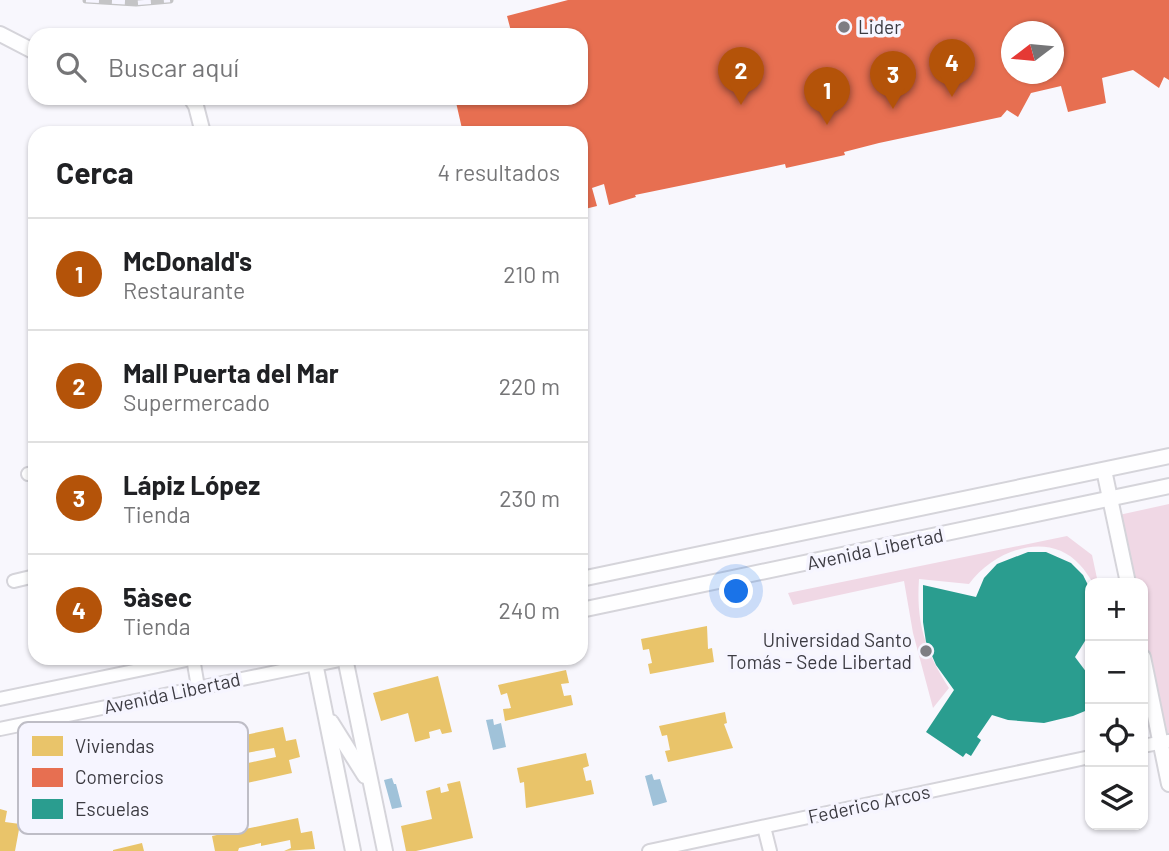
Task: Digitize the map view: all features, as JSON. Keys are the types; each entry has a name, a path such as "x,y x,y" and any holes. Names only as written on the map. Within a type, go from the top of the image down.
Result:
{"street":[{"path":"0,34 28,48"},
{"path":"195,105 201,126"},
{"name":"Avenida Libertad","path":"588,578 1169,456"},
{"path":"1104,470 1127,578"},
{"name":"Avenida Libertad","path":"588,609 1169,486"},
{"path":"14,581 28,578"},
{"name":"Avenida Libertad","path":"0,699 161,665"},
{"path":"195,665 198,688"},
{"name":"Avenida Libertad","path":"34,722 297,665"},
{"path":"315,665 354,851"},
{"path":"346,665 385,851"},
{"path":"1148,676 1165,742 1169,784"},
{"path":"325,712 373,791"},
{"name":"Avenida Libertad","path":"0,729 18,725"},
{"name":"Federico Arcos","path":"649,851 1085,758"},
{"path":"764,827 770,851"}],"shaded area":[{"path":"1169,504 1169,748 1148,650 1148,578 1132,578 1119,515"},
{"path":"1067,536 1092,555 1097,578 1090,578 1067,554 1053,548 1037,546 1006,554 979,572 969,584 919,579 919,609 924,636 934,662 949,688 933,708 913,633 904,581 793,605 788,593"}],"water":[{"path":"493,719 494,725 501,723 506,747 493,750 486,720"},
{"path":"652,774 654,780 660,779 667,802 653,806 645,776"},
{"path":"392,778 402,807 392,809 384,780"}],"building: Viviendas":[{"path":"707,626 708,649 712,648 714,662 650,674 648,664 652,663 649,649 643,650 641,639"},
{"path":"566,670 569,683 561,684 564,696 571,695 573,705 505,721 503,709 511,708 507,693 501,695 498,685"},
{"path":"438,676 452,732 442,734 440,729 429,732 430,738 415,742 408,713 381,721 373,693"},
{"path":"725,712 727,723 724,724 733,748 668,762 665,751 670,750 667,735 662,736 659,726"},
{"path":"283,727 286,741 296,739 300,757 289,760 292,773 248,783 248,763 276,757 274,748 248,753 248,734"},
{"path":"586,753 589,766 583,768 586,781 591,780 594,794 526,808 524,782 520,783 517,768"},
{"path":"460,781 473,838 406,851 401,826 432,819 426,791 440,787 441,793 449,791 447,784"},
{"path":"0,809 7,811 5,822 18,824 18,834 15,851 0,851"},
{"path":"298,818 301,833 312,831 315,849 284,851 291,848 290,840 261,846 261,843 239,848 238,851 215,851 212,836 248,834 248,828"},
{"path":"142,843 144,851 113,851 113,850"}],"building: Comercios":[{"path":"568,0 1169,0 1169,80 1164,77 1159,88 1133,70 1102,78 1106,103 1068,112 1061,86 1031,93 1018,117 1007,110 1001,117 879,143 844,152 845,155 786,168 785,164 635,195 636,197 609,205 604,184 592,188 597,206 588,208 588,126 461,126 457,105 588,105 588,28 510,28 507,16"}],"building: Escuelas":[{"path":"1028,552 1046,552 1071,563 1083,575 1085,641 1075,657 1085,670 1085,711 1044,723 1008,720 992,715 977,737 981,740 971,756 966,753 963,757 926,732 954,690 936,665 926,642 923,585 976,597 984,578 997,564"}],"railway":[{"path":"86,0 136,3 170,0"}],"place":[{"name":"Lider","path":"844,27"},
{"name":"5àsec","path":"952,97"},
{"name":"Mall Puerta del Mar","path":"741,105"},
{"name":"Lápiz López","path":"893,109"},
{"name":"McDonald's","path":"827,125"},
{"name":"Universidad Santo Tomás - Sede Libertad","path":"926,651"}]}
